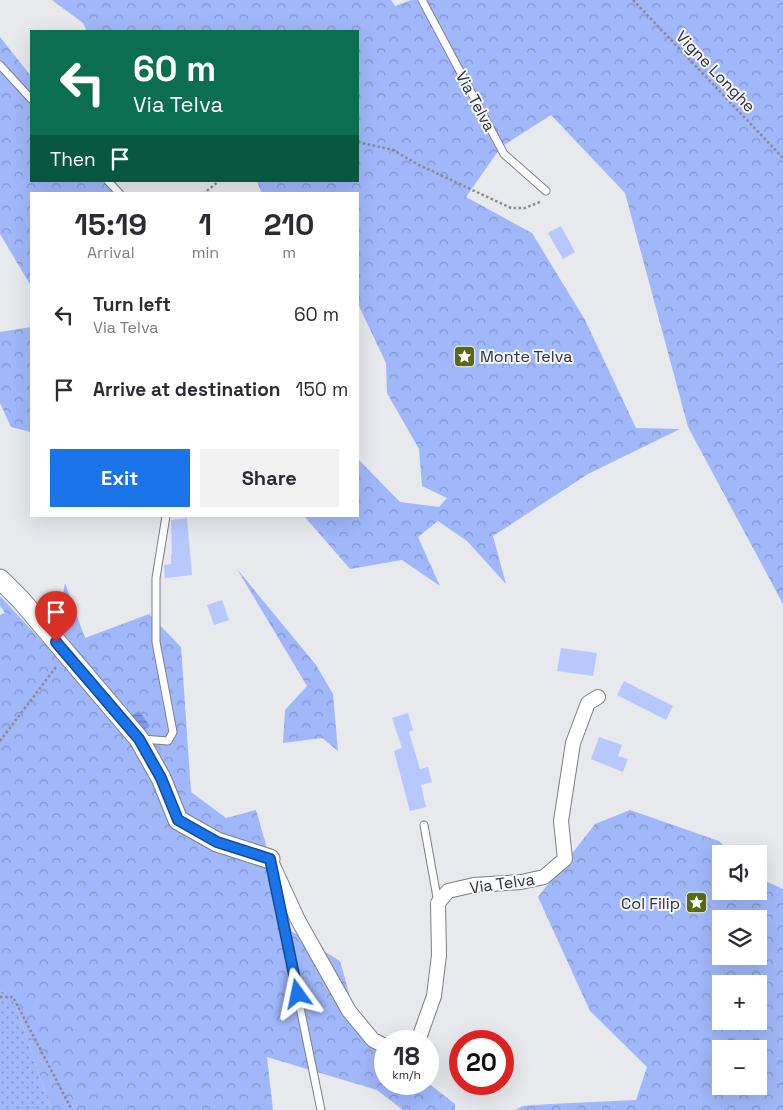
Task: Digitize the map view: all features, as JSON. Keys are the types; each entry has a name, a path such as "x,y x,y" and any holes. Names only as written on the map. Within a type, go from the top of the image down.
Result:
{"street":[{"path":"0,579 21,600 139,739 161,778 178,820 217,842 270,859 298,920 348,1011 374,1040"},
{"name":"Via Telva","path":"438,903 448,891 474,885 521,882 544,877 565,859 561,821 573,743 588,703 598,697"},
{"path":"422,1030 434,996 439,955 438,903"}],"lane":[{"name":"Via Telva","path":"422,0 504,154 546,191"},
{"path":"0,65 30,98"},
{"path":"109,182 118,192"},
{"path":"139,739 168,741 173,732 156,642 156,578 166,517"},
{"path":"424,825 438,903"},
{"path":"270,859 321,1110"}],"path":[{"name":"Vigne Longhe","path":"633,0 783,158"},
{"path":"359,142 394,150 419,165 511,208 525,208 545,199 546,191"},
{"path":"205,192 218,182"},
{"path":"0,741 66,654"},
{"path":"0,997 13,997 72,1110"}],"green space":[{"path":"52,0 391,0 395,6 411,0 783,0 783,604 688,427 625,193 551,115 501,147 466,197 532,233 585,320 636,428 680,429 588,474 493,536 506,584 467,541 438,521 418,537 440,586 402,560 350,569 305,517 359,517 359,460 400,502 439,507 447,498 422,486 419,449 387,393 386,363 359,306 359,192 261,192 257,182 359,182 359,30 86,30 83,23"},
{"path":"0,37 30,75 30,182 116,182 123,192 30,192 30,284 0,234"},
{"path":"30,327 30,432 11,427 0,403 0,332"},
{"path":"237,569 316,665 333,694 338,751 322,738 283,743 285,710 307,686"},
{"path":"65,583 85,638 149,614 181,647 191,792 226,818 256,810 291,931 340,961 350,997 348,1021 374,1041 374,1089 267,1057 273,1110 51,1110 13,997 0,990 0,615 5,613 0,606 0,596 53,653"},
{"path":"630,810 719,841 723,845 712,845 712,900 767,900 767,882 783,889 783,1110 515,1110 523,1106 636,1100 647,1067 590,1011 538,897 595,824"},
{"path":"0,990 13,997 51,1110 0,1110"},
{"path":"439,1092 455,1104 455,1110 403,1110 384,1095 439,1095"}],"shaded area":[{"path":"139,711 150,726 142,731 131,716"}],"building":[{"path":"561,226 575,252 563,259 548,233"},
{"path":"187,518 192,575 165,578 164,565 171,564 171,520"},
{"path":"222,600 229,620 214,625 207,605"},
{"path":"561,648 597,653 593,676 557,671"},
{"path":"624,681 673,706 666,720 617,695"},
{"path":"408,713 413,730 409,732 420,769 428,767 432,782 421,785 426,807 410,811 394,751 402,748 392,718"},
{"path":"599,737 622,745 618,756 628,759 623,772 591,759"}],"place":[{"name":"Monte Telva","path":"464,356"},
{"name":"Col Filip","path":"696,903"}],"route":[{"path":"56,642 139,739 161,778 178,820 217,842 270,859 298,994"}]}
